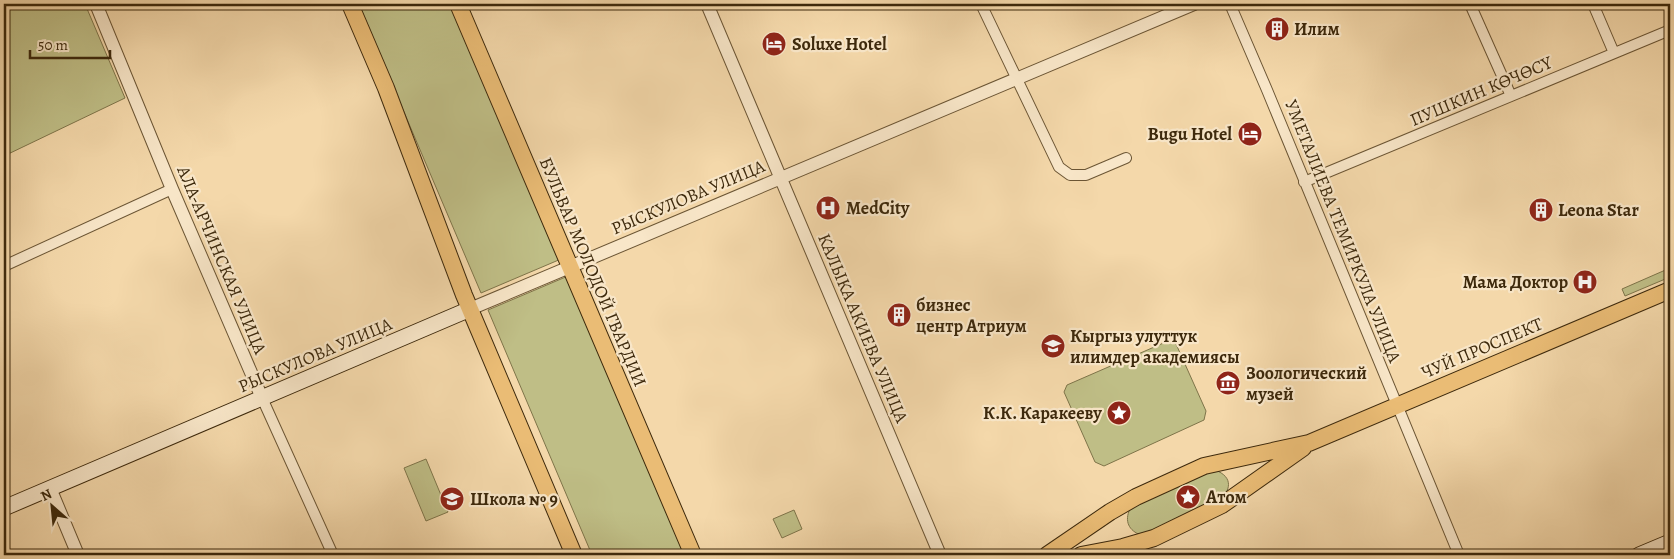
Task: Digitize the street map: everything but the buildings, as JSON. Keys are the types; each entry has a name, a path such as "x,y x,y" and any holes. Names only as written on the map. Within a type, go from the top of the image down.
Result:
{"main road":[{"path":"350,4 386,88 470,309 574,555"},
{"name":"БУЛЬВАР МОЛОДОЙ ГВАРДИИ","path":"458,4 693,555"},
{"name":"ЧУЙ ПРОСПЕКТ","path":"1047,555 1110,512 1136,497 1204,466 1309,444 1670,290"},
{"name":"РЫСКУЛОВА УЛИЦА","path":"4,508 470,309"},
{"name":"ЧУЙ ПРОСПЕКТ","path":"1081,555 1124,547 1154,538 1222,505 1309,444"},
{"path":"1639,555 1670,542"}],"street":[{"name":"АЛА-АРЧИНСКАЯ УЛИЦА","path":"96,4 172,189 262,398 333,555"},
{"name":"КАЛЫКА АКИЕВА УЛИЦА","path":"707,4 940,555"},
{"path":"981,4 1058,167 1070,175 1086,175 1126,158"},
{"name":"РЫСКУЛОВА УЛИЦА","path":"470,309 1194,4"},
{"name":"УМЕТАЛИЕВА ТЕМИРКУЛА УЛИЦА","path":"1230,4 1459,555"},
{"path":"1470,4 1511,96"},
{"path":"1593,4 1614,53"},
{"name":"ПУШКИН КӨЧӨСҮ","path":"1304,182 1670,30"},
{"path":"4,266 172,189"},
{"path":"50,488 78,555"}],"shaded area":[{"path":"4,4 85,4 125,98 4,156"},
{"path":"358,4 453,4 561,259 481,293"},
{"path":"1670,268 1670,277 1625,296 1622,289"},
{"path":"568,276 687,555 592,555 488,310"},
{"path":"1168,341 1176,344 1206,411 1204,420 1104,466 1095,462 1064,392 1067,385"},
{"path":"426,459 448,512 426,521 404,468"},
{"path":"1215,470 1228,480 1228,489 1218,502 1141,535 1133,531 1128,521 1130,509 1205,472"},
{"path":"794,510 802,529 782,538 773,519"}],"place":[{"name":"Илим","path":"1277,29"},
{"name":"Soluxe Hotel","path":"774,44"},
{"name":"Bugu Hotel","path":"1250,134"},
{"name":"MedCity","path":"828,208"},
{"name":"Leona Star","path":"1541,210"},
{"name":"Мама Доктор","path":"1585,282"},
{"name":"бизнес центр Атриум","path":"899,315"},
{"name":"Кыргыз улуттук илимдер академиясы","path":"1053,346"},
{"name":"Зоологический музей","path":"1228,383"},
{"name":"К.К. Каракееву","path":"1119,413"},
{"name":"Атом","path":"1188,497"},
{"name":"Школа № 9","path":"452,499"}]}
